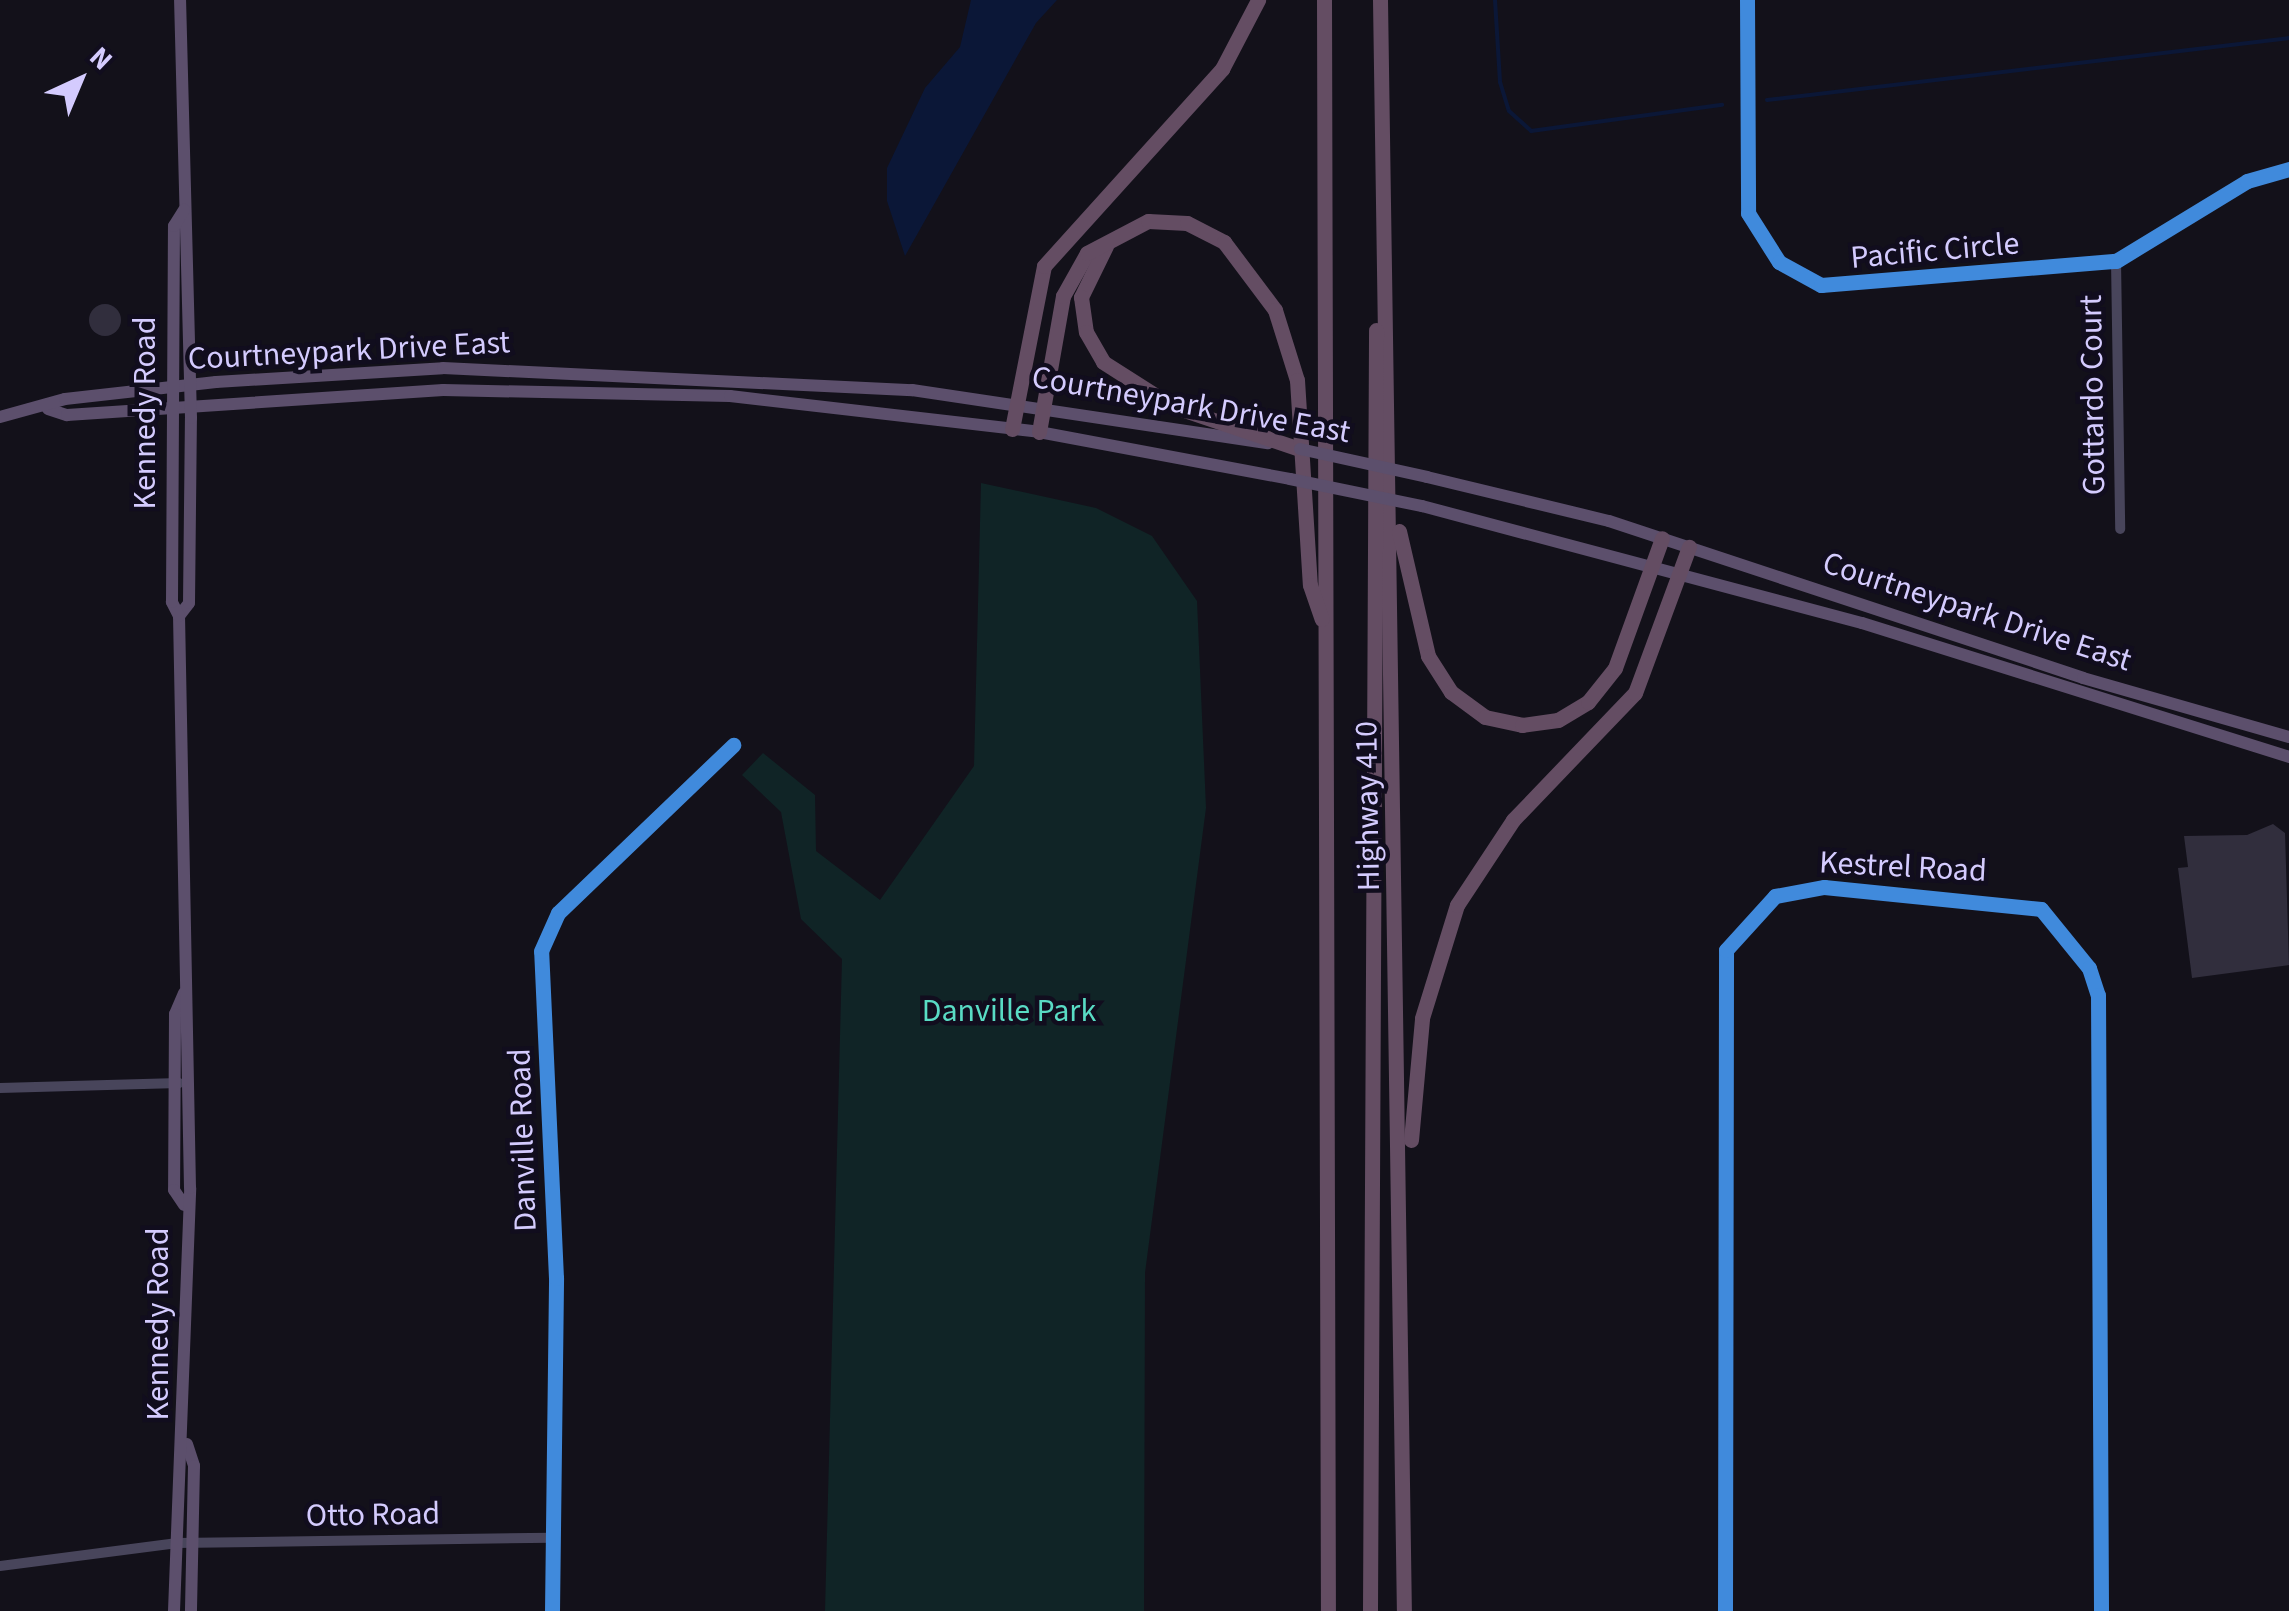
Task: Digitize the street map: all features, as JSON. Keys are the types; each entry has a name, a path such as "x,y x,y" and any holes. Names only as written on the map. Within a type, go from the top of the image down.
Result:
{"highway":[{"path":"1012,429 1044,266 1222,68 1258,0"},
{"name":"Highway 410","path":"1324,0 1328,1611"},
{"path":"1370,1611 1379,0"},
{"name":"Highway 410","path":"1379,0 1404,1215 1404,1611"},
{"path":"1039,432 1069,280 1096,244 1132,225 1166,220 1209,233 1248,266 1275,310 1297,380 1310,585 1325,627"},
{"path":"1132,225 1109,242 1086,278 1082,315 1094,350 1148,394 1300,449"},
{"path":"1386,338 1399,540 1428,656 1451,692 1484,717 1522,724 1558,720 1588,702 1614,668 1662,538"},
{"path":"1404,1215 1422,1018 1445,931 1488,851 1634,693 1689,547"}],"main road":[{"name":"Kennedy Road","path":"179,616 190,603 191,404 180,0"},
{"name":"Kennedy Road","path":"174,1611 186,1442 184,1205 190,1082 184,994 179,616 172,602 174,226 184,210"},
{"name":"Courtneypark Drive East","path":"0,417 48,409 65,399 190,385 444,368 732,377 1016,402 1300,449 1427,476 1662,538 2083,678 2289,737"},
{"name":"Courtneypark Drive East","path":"48,409 67,416 191,404 443,390 730,396 1039,432 1422,506 1652,565 2289,758"},
{"name":"Kennedy Road","path":"184,994 174,1014 174,1190 184,1205"},
{"name":"Kennedy Road","path":"186,1442 194,1466 191,1611"}],"street":[{"name":"Pacific Circle","path":"1747,0 1748,212 1779,262 1843,288 2116,261 2247,181 2289,170"},
{"name":"Gottardo Court","path":"2116,261 2120,529"},
{"name":"Danville Road","path":"552,1611 556,1278 542,952 558,912 733,746"},
{"name":"Kestrel Road","path":"1725,1611 1723,967 1739,927 1758,909 1776,896 1824,888 2042,909 2089,968 2098,995 2101,1611"},
{"path":"0,1088 190,1082"},
{"name":"Otto Road","path":"0,1566 176,1542 552,1538"}],"green space":[{"name":"Danville Park","path":"981,483 1096,508 1152,536 1197,601 1206,808 1145,1273 1144,1611 825,1611 842,959 801,919 781,812 742,775 763,753 815,795 816,851 880,900 974,766"}],"water":[{"path":"971,0 1057,0 1036,23 905,256 887,201 887,168 925,88 960,47"}],"building":[{"path":"105,304 116,309 121,320 116,331 105,336 94,331 89,320 94,309"},
{"path":"2273,824 2285,833 2289,965 2192,978 2178,868 2188,867 2184,836 2247,835"}],"waterway":[{"path":"1495,0 1500,82 1509,111 1531,131 1722,105"},
{"path":"1767,100 2289,38"}],"cycle path":[{"path":"1747,0 1748,213 1779,262 1821,285 2116,261 2247,181 2289,169"},
{"path":"552,1611 556,1278 541,951 558,913 733,745"},
{"path":"1725,1611 1726,950 1775,896 1824,887 2041,909 2089,968 2098,995 2101,1611"}]}
